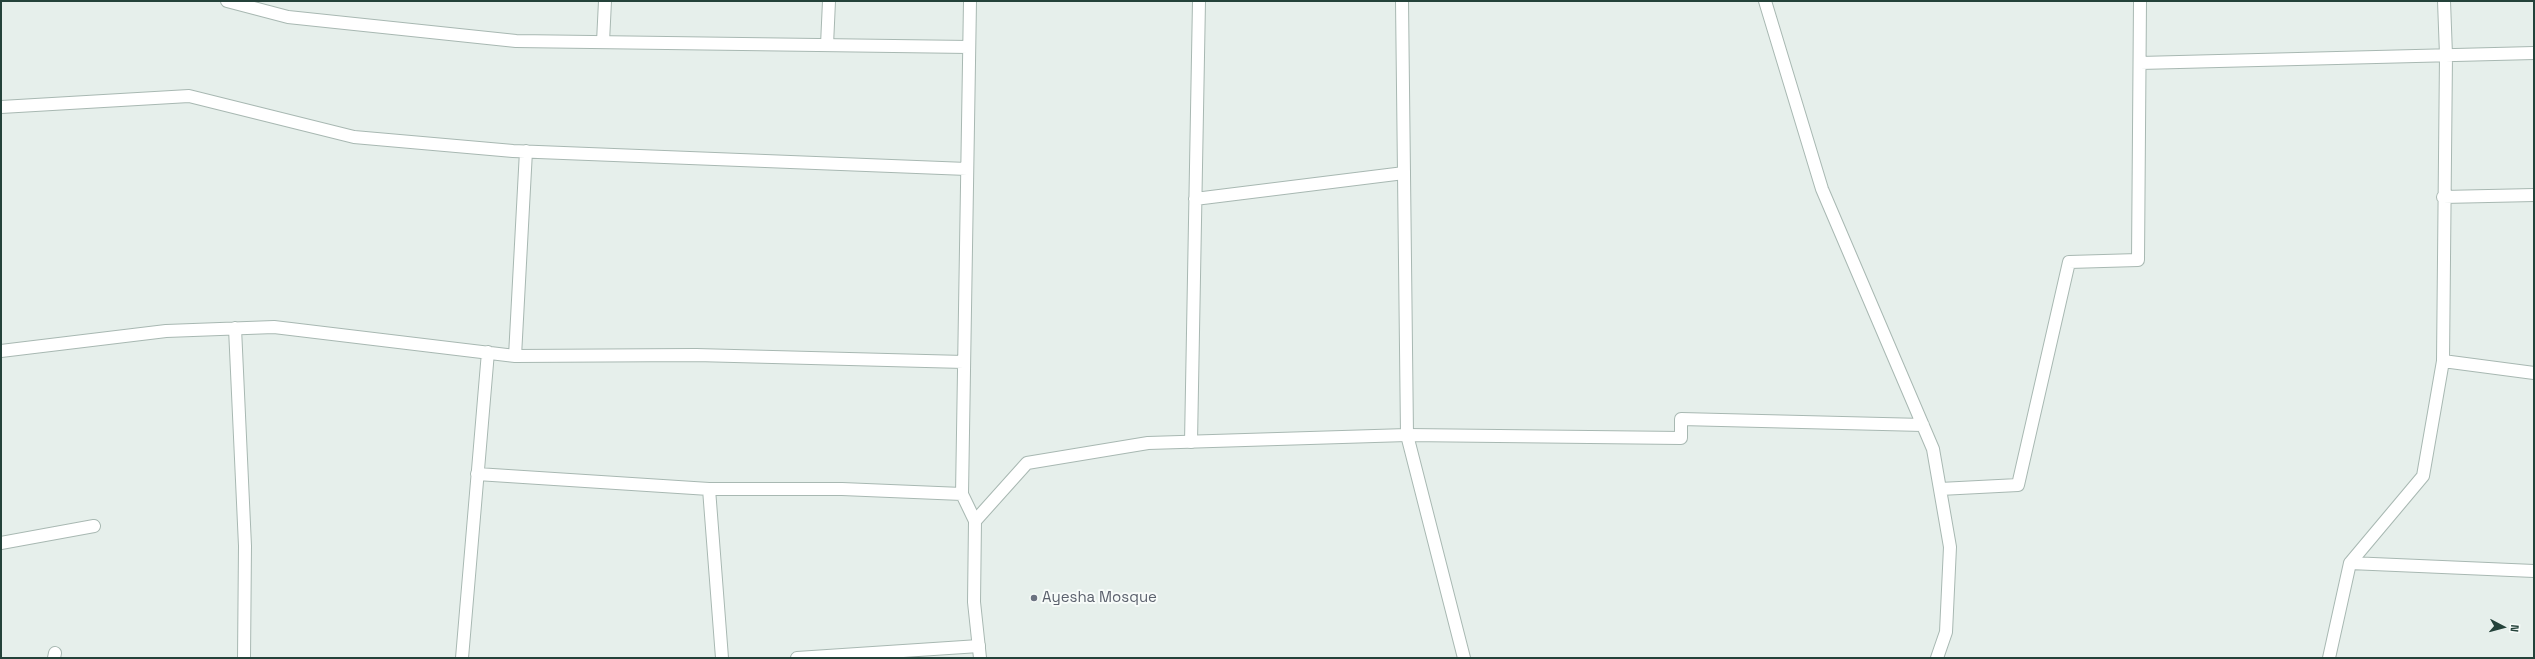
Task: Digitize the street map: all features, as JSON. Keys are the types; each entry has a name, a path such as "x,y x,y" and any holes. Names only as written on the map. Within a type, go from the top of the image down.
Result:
{"street":[{"path":"227,1 296,18 516,41 969,47"},
{"path":"603,42 605,1"},
{"path":"827,45 829,1"},
{"path":"970,1 962,494 974,521 974,602 980,658"},
{"path":"1191,442 1199,1"},
{"path":"1402,1 1406,435 1464,658"},
{"path":"1765,1 1822,189 1933,448 1950,547 1946,632 1937,658"},
{"path":"1940,489 2018,485 2069,262 2138,260 2140,1"},
{"path":"2329,658 2350,563 2423,476 2443,361 2443,197 2446,55 2444,1"},
{"path":"2140,63 2534,53"},
{"path":"1,107 189,96 354,137 526,151 967,169"},
{"path":"515,356 526,151"},
{"path":"1195,199 1404,173"},
{"path":"2443,197 2534,195"},
{"path":"1,351 166,331 274,327 515,356 696,355 964,362"},
{"path":"235,328 245,546 244,658"},
{"path":"462,658 488,352"},
{"path":"2443,361 2534,373"},
{"path":"974,521 1027,463 1148,443 1406,435 1681,438 1681,419 1923,425"},
{"path":"477,474 709,489 842,489 962,494"},
{"path":"709,489 722,658"},
{"path":"1,543 94,526"},
{"path":"2350,563 2534,571"},
{"path":"797,658 979,646"}],"place":[{"name":"Ayesha Mosque","path":"1034,598"}]}
